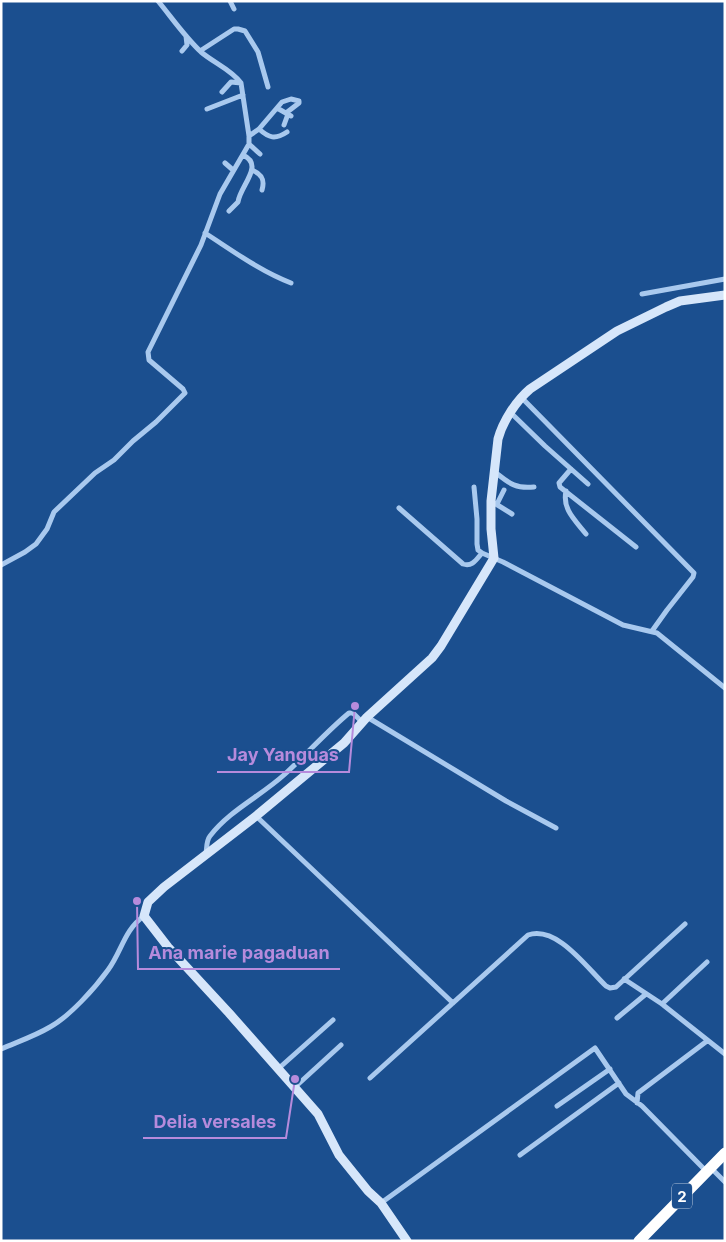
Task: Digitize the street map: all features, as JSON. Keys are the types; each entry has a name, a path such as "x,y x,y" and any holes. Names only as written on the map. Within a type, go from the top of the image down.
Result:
{"highway":[{"name":"2","path":"639,1241 725,1153"}],"street":[{"path":"1,565 36,544 47,529 54,512 95,473 114,460 185,393 184,389 151,362 148,355 205,233 220,194 249,144 249,136 241,83 237,77 214,63 200,51 158,1"},
{"path":"230,1 234,9"},
{"path":"200,51 234,29 245,31 258,52 268,87"},
{"path":"182,51 187,45 186,35"},
{"path":"222,92 231,82 241,83"},
{"path":"207,109 243,95"},
{"path":"249,136 259,129 282,102 295,99 300,101 288,114 284,125"},
{"path":"278,108 288,114"},
{"path":"259,129 272,138 277,138 286,132"},
{"path":"249,144 260,154"},
{"path":"229,211 238,202 239,195 252,170 252,161 243,154"},
{"path":"225,163 233,170"},
{"path":"252,170 258,172 263,177 264,184 262,190"},
{"path":"205,233 278,278 291,283"},
{"path":"642,294 725,279"},
{"path":"1,1050 52,1026 77,1005 109,968 128,930 144,916 148,902 158,892 256,816 344,743 364,720 436,652 494,558 491,529 494,503 494,472 501,430 521,397 617,331 680,301 725,295"},
{"path":"521,397 694,573 693,578 666,610 652,631"},
{"path":"511,413 588,484"},
{"path":"571,469 559,484 636,547"},
{"path":"494,472 514,486 520,488 534,487"},
{"path":"474,487 478,550 623,625 652,631 666,639 725,688"},
{"path":"494,503 504,490"},
{"path":"566,491 564,499 566,508 586,534"},
{"path":"494,503 512,514"},
{"path":"399,508 463,564 468,566 472,564 482,553"},
{"path":"206,855 209,837 218,828 243,805 284,775 315,743 349,713 353,713 556,828"},
{"path":"256,816 453,1003"},
{"path":"144,916 168,947 318,1114 339,1155 368,1191 381,1203 407,1241"},
{"path":"370,1078 523,938 533,933 548,935 571,950 610,988 616,987 685,924"},
{"path":"662,1004 707,962"},
{"path":"624,979 662,1004 725,1054"},
{"path":"617,1018 646,994"},
{"path":"278,1069 333,1020"},
{"path":"637,1102 638,1093 707,1041"},
{"path":"294,1088 341,1044"},
{"path":"381,1203 592,1049 597,1050 626,1094 642,1106 708,1169 725,1182"},
{"path":"557,1106 610,1069"},
{"path":"520,1155 618,1083"}],"place":[{"name":"Jay Yanguas","path":"355,706"},
{"name":"Ana marie pagaduan","path":"137,901"},
{"name":"Delia versales","path":"295,1079"}]}
